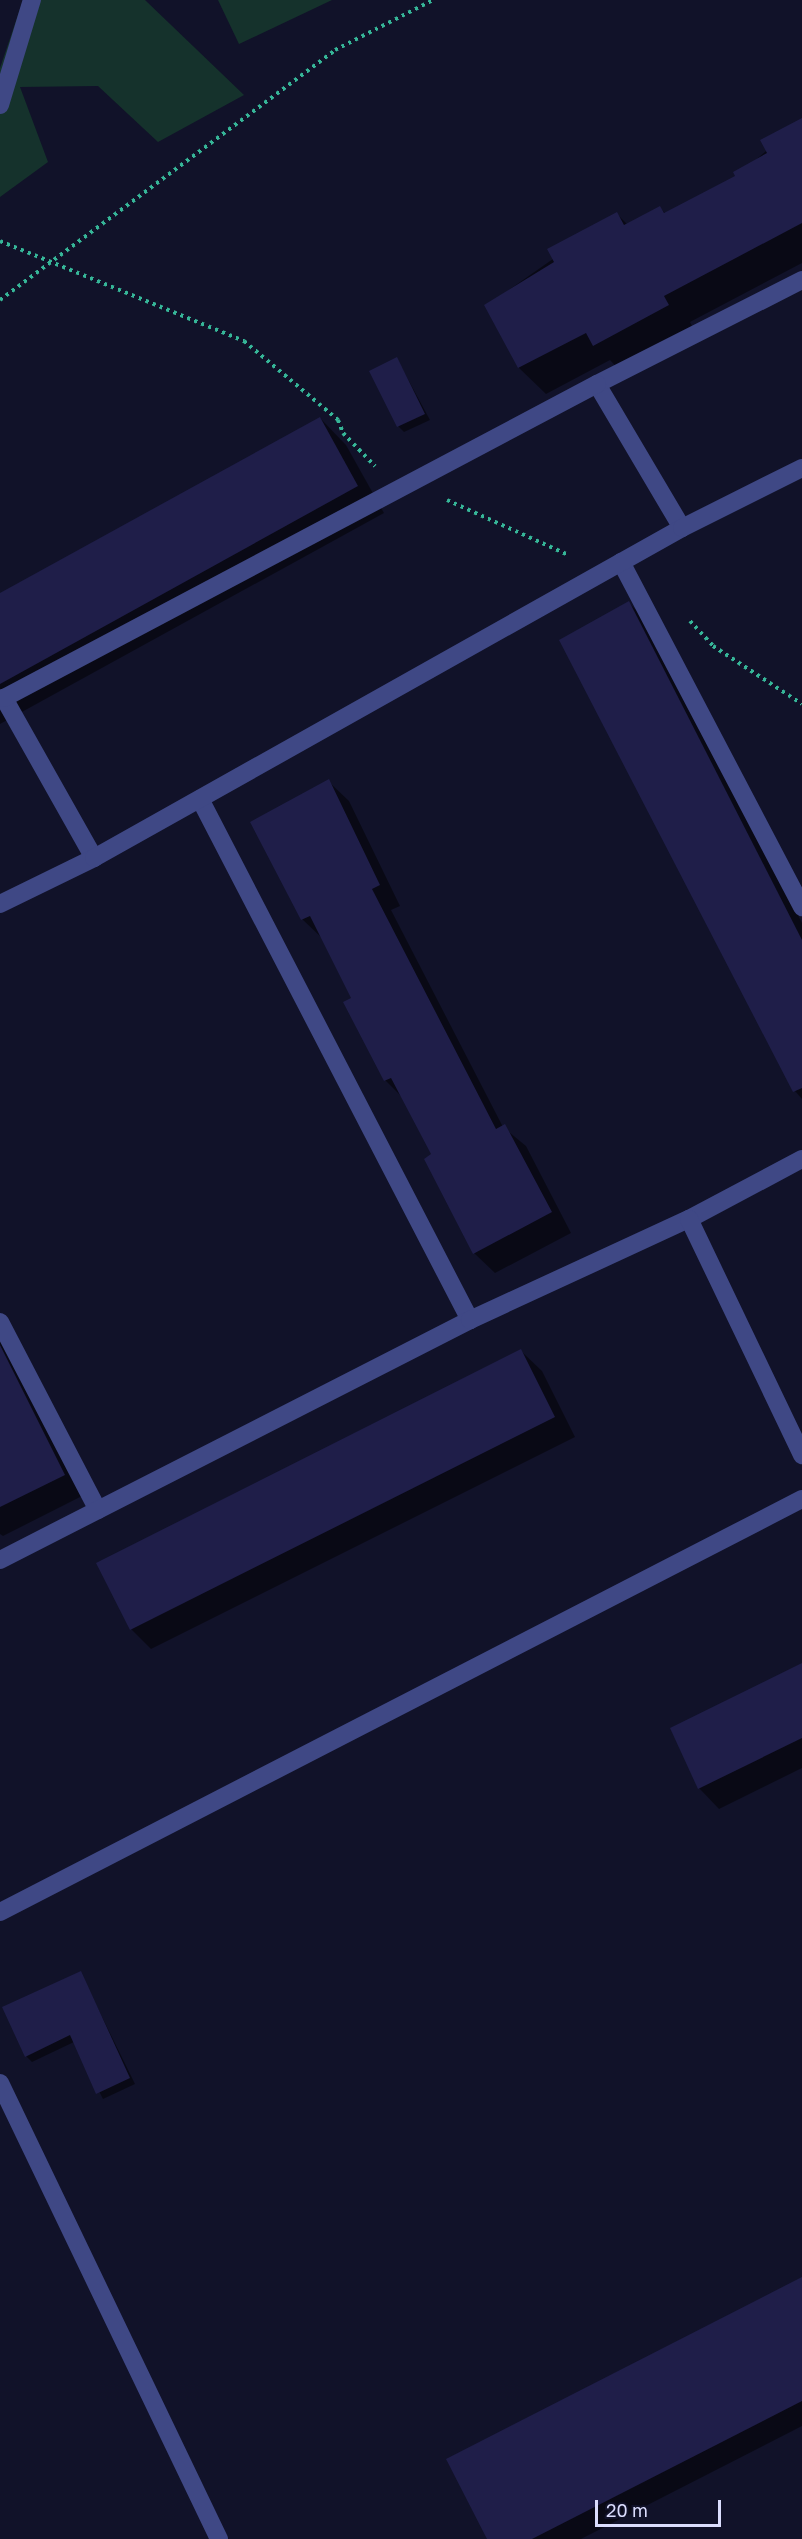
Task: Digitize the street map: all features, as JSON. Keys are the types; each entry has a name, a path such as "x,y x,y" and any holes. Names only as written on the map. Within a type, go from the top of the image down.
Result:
{"street":[{"path":"0,105 32,0"},
{"path":"94,858 2,699 597,384 802,280"},
{"path":"597,384 682,528"},
{"path":"0,904 94,858 682,528 802,468"},
{"path":"621,562 802,907"},
{"path":"200,799 470,1320"},
{"path":"0,1560 470,1320 689,1219 802,1159"},
{"path":"689,1219 802,1455"},
{"path":"0,1322 98,1510"},
{"path":"0,1912 802,1499"},
{"path":"0,2082 219,2539"}],"path":[{"path":"0,300 48,261 83,241 126,202 335,50 433,0"},
{"path":"0,241 244,341 338,420 343,433 375,466 590,565 621,562"},
{"path":"682,613 713,646 802,704"}],"green space":[{"path":"23,0 145,0 244,95 158,142 98,86 20,87 48,162 0,197 0,68"},
{"path":"218,0 332,0 239,44"}],"building":[{"path":"802,118 802,223 664,296 669,305 593,346 586,333 518,368 484,305 554,262 547,249 617,212 624,225 660,206 664,213 735,176 733,172 767,153 760,140"},
{"path":"397,357 425,414 397,427 369,371"},
{"path":"320,417 358,486 0,684 0,593"},
{"path":"629,601 802,940 802,1088 793,1092 559,640"},
{"path":"329,779 380,885 372,889 496,1129 505,1124 552,1212 473,1254 424,1159 431,1154 391,1078 384,1081 343,1002 351,998 310,916 301,920 250,822"},
{"path":"0,1345 65,1475 0,1507"},
{"path":"521,1349 555,1417 130,1630 96,1563"},
{"path":"802,1663 802,1738 698,1789 670,1728"},
{"path":"81,1971 130,2078 96,2094 70,2035 25,2057 2,2007"},
{"path":"802,2277 802,2401 532,2539 487,2539 446,2459"}]}
